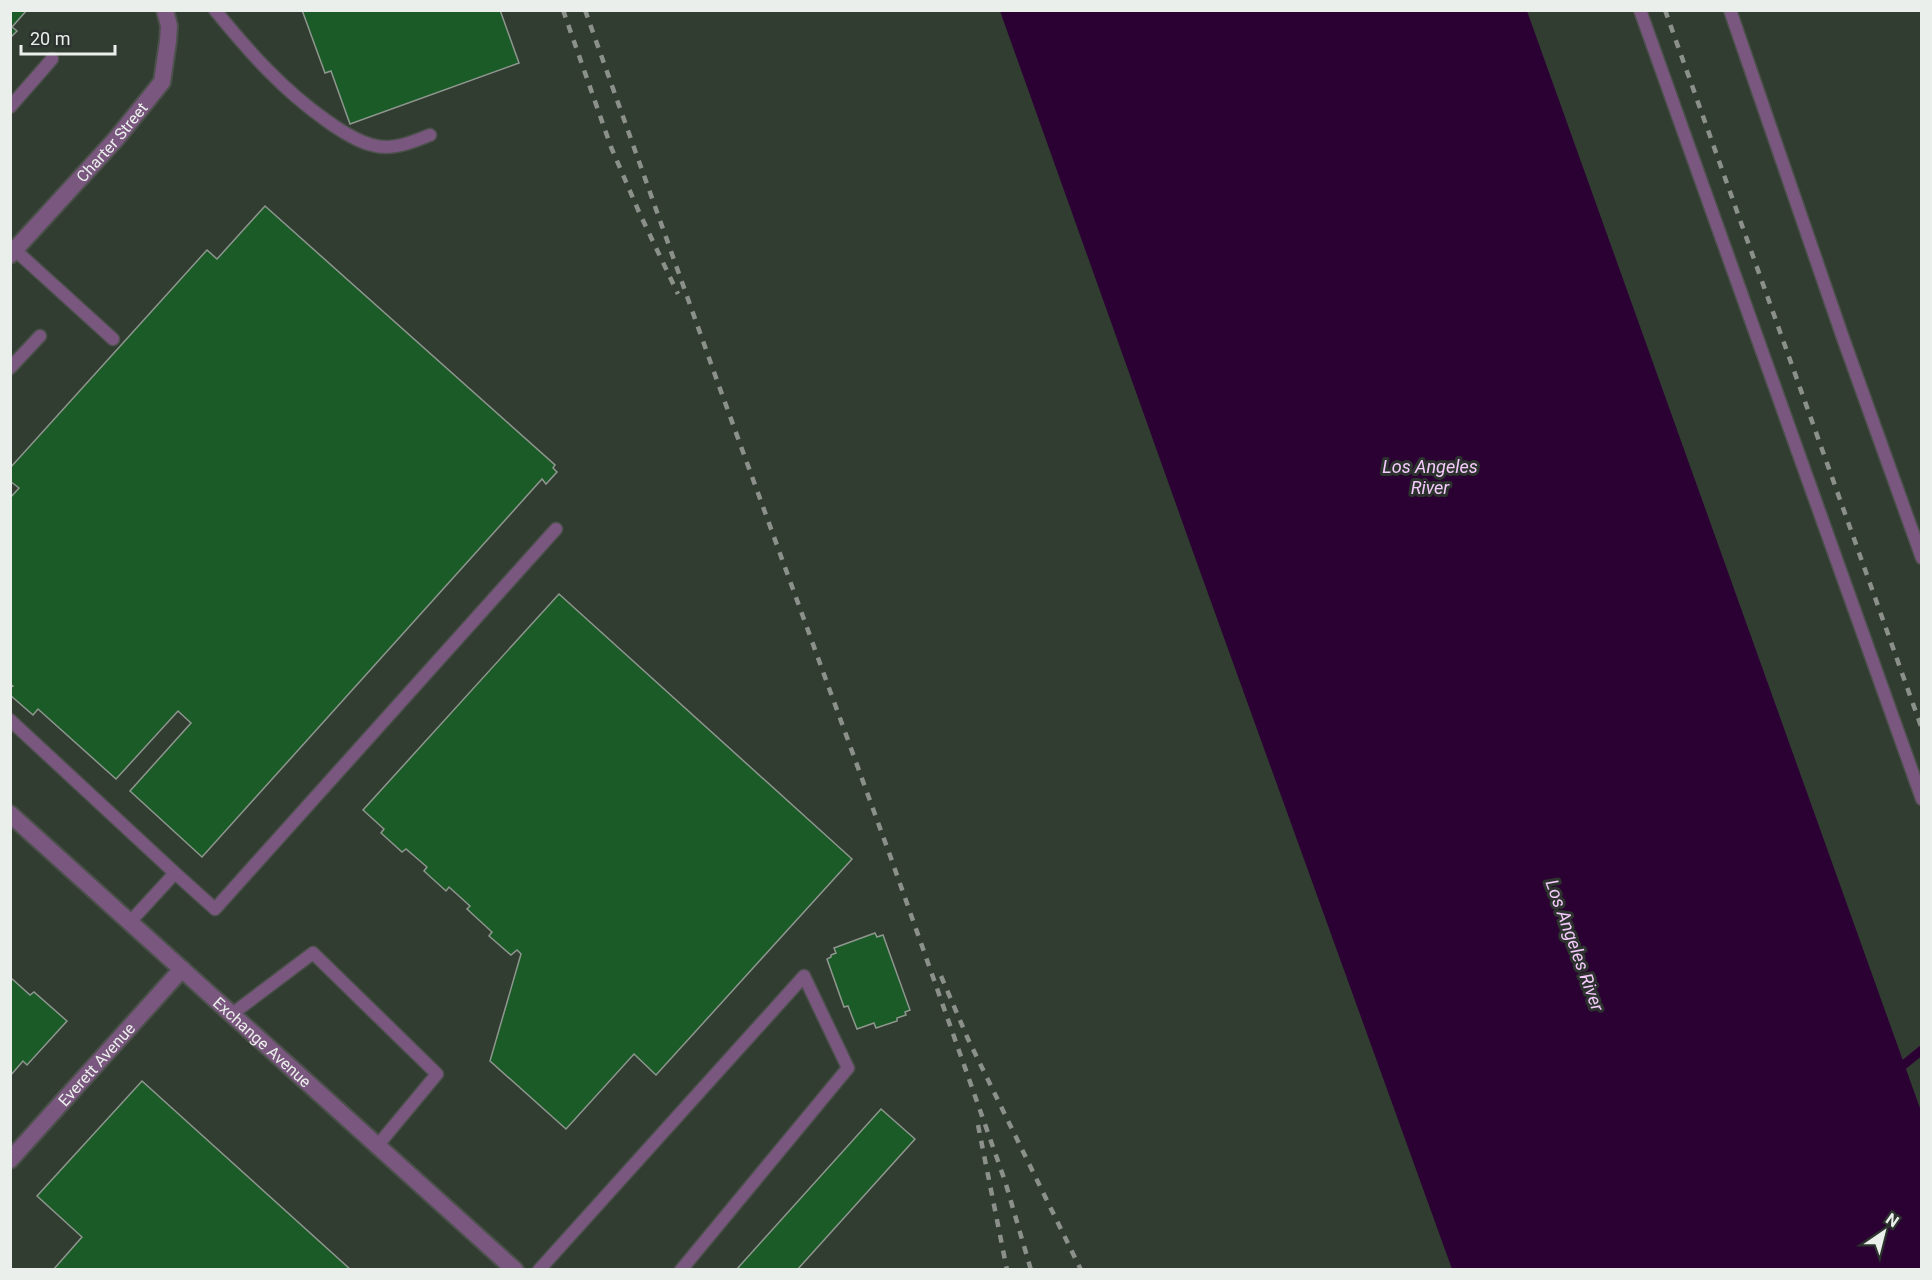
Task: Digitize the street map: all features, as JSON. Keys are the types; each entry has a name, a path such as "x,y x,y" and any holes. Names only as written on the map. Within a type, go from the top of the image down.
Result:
{"street":[{"name":"Charter Street","path":"13,253 116,139 162,82 169,26 165,10"},
{"name":"Exchange Avenue","path":"10,814 515,1269"},
{"name":"Everett Avenue","path":"10,1160 182,969"}],"lane":[{"path":"215,10 255,58 301,102 346,134 373,146 400,146 430,135"},
{"path":"1640,10 1922,799"},
{"path":"1730,10 1843,338 1922,558"},
{"path":"10,107 52,59"},
{"path":"13,253 112,339"},
{"path":"10,368 40,336"},
{"path":"10,720 215,909 556,529"},
{"path":"130,922 175,873"},
{"path":"232,1014 313,953 437,1074 378,1145"},
{"path":"539,1269 804,976 848,1068 681,1269"}],"shaded area":[{"path":"11,11 1921,11 1921,1269 11,1269"}],"water":[{"name":"Los Angeles River","path":"1000,11 1527,11 1921,1111 1921,1269 1452,1269"}],"building":[{"path":"10,10 27,10 12,27 17,31 10,38"},
{"path":"302,10 500,10 519,63 350,124 331,71 325,73"},
{"path":"265,206 555,465 553,468 557,472 546,484 542,479 202,857 130,791 191,723 178,711 116,779 38,709 33,715 10,695 10,688 13,686 10,684 10,498 19,488 10,481 10,468 207,250 217,259"},
{"path":"559,594 852,859 656,1075 634,1054 566,1129 490,1061 521,954 517,950 511,955 489,936 492,932 467,909 470,906 449,887 446,891 424,871 427,867 406,849 402,852 381,833 384,829 363,810"},
{"path":"875,933 877,937 883,935 910,1010 905,1012 906,1015 897,1018 897,1021 876,1028 874,1023 857,1029 848,1006 844,1007 827,959 836,953 834,948"},
{"path":"10,977 30,995 34,992 67,1021 27,1065 23,1061 10,1076"},
{"path":"142,1081 351,1270 53,1270 82,1237 37,1196"},
{"path":"881,1109 915,1139 797,1270 736,1270"}],"waterway":[{"path":"1896,1071 1922,1050"}],"railway":[{"path":"563,10 611,147 678,294"},
{"path":"585,10 892,861 1005,1181 1031,1270"},
{"path":"1665,10 1922,729"},
{"path":"941,976 968,1039 1081,1270"},
{"path":"978,1125 1007,1270"}]}
